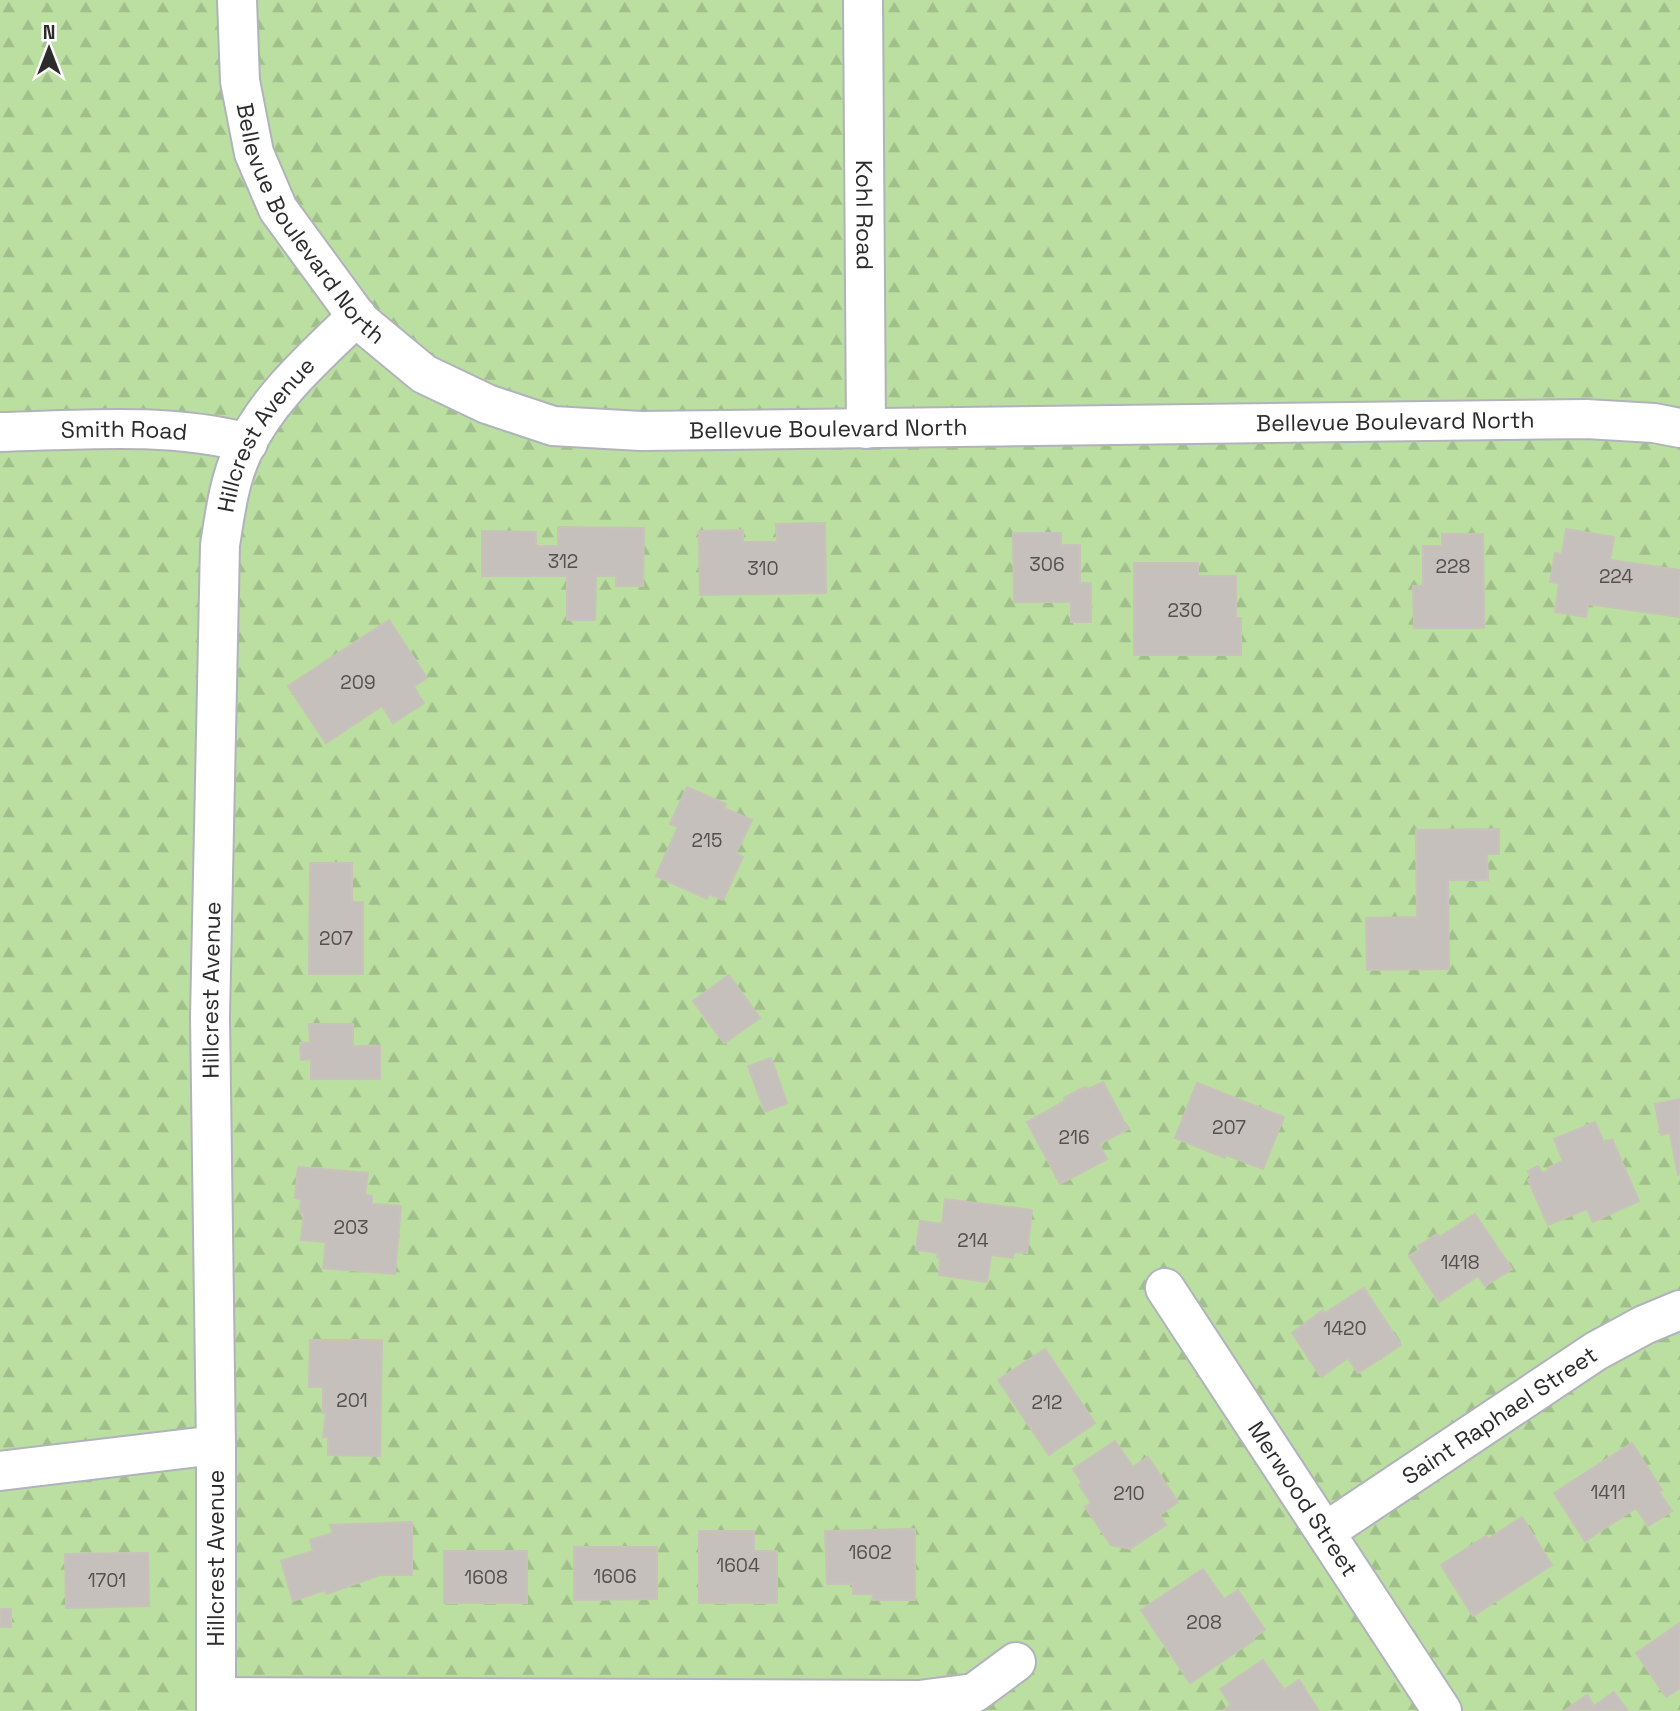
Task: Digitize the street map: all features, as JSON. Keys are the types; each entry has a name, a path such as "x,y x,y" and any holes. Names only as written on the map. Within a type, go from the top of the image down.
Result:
{"street":[{"name":"Bellevue Boulevard North","path":"236,0 240,81 254,153 278,209 357,316 424,374 487,404 553,426 641,431 1586,419 1654,422 1680,428"},
{"name":"Kohl Road","path":"863,0 866,429"},
{"name":"Hillcrest Avenue","path":"215,1704 216,1445 210,1017 220,545 228,498 242,452 266,414 293,380 357,316"},
{"name":"Smith Road","path":"0,432 156,428 214,434 248,443"},
{"name":"Merwood Street","path":"1165,1288 1442,1711"},
{"name":"Saint Raphael Street","path":"1325,1532 1597,1350 1644,1325 1680,1310"},
{"path":"0,1471 216,1445"},
{"path":"215,1704 919,1700 974,1693 1016,1662"}],"green space":[{"path":"0,0 1680,0 1680,1711 0,1711"}],"building":[{"path":"825,523 826,593 700,595 699,531 743,530 743,542 777,542 776,524"},
{"path":"558,527 644,528 643,586 616,586 616,576 596,576 595,620 567,620 567,576 482,576 482,531 536,532 536,546 558,546"},
{"path":"1566,529 1614,537 1610,560 1680,570 1680,617 1588,604 1586,617 1555,612 1559,583 1550,582 1555,553 1562,554"},
{"path":"1013,533 1061,533 1061,545 1080,545 1080,583 1091,583 1091,622 1071,622 1071,602 1014,602"},
{"path":"1442,534 1483,534 1484,628 1414,628 1413,586 1423,586 1423,546 1442,546"},
{"path":"1134,563 1198,563 1198,576 1236,576 1236,618 1241,618 1241,655 1134,655"},
{"path":"389,620 427,678 413,687 424,703 393,723 382,706 326,743 288,686"},
{"path":"687,787 726,804 724,808 752,820 736,853 743,857 723,900 709,894 707,899 656,876 678,827 670,824"},
{"path":"1499,829 1499,854 1487,854 1488,880 1448,880 1449,969 1367,970 1366,918 1417,917 1416,830"},
{"path":"310,863 352,863 352,902 363,902 363,974 309,974"},
{"path":"729,975 760,1018 724,1043 693,1001"},
{"path":"309,1024 353,1024 353,1046 380,1046 380,1079 311,1079 311,1059 301,1060 300,1043 310,1043"},
{"path":"771,1058 787,1103 765,1112 748,1066"},
{"path":"1103,1082 1128,1129 1099,1144 1107,1159 1060,1184 1027,1122 1084,1087 1086,1090"},
{"path":"1197,1083 1284,1117 1263,1169 1226,1155 1225,1158 1175,1138"},
{"path":"1680,1099 1678,1175 1670,1133 1661,1135 1655,1104"},
{"path":"1595,1122 1604,1143 1612,1139 1639,1201 1593,1222 1587,1209 1548,1225 1528,1180 1531,1178 1528,1171 1538,1166 1542,1173 1563,1161 1554,1139"},
{"path":"298,1167 368,1173 365,1195 372,1196 372,1204 401,1206 395,1274 323,1268 326,1242 301,1240 304,1213 300,1213 301,1199 295,1198"},
{"path":"945,1199 1032,1210 1027,1253 1014,1252 1013,1258 991,1255 987,1282 939,1275 938,1253 916,1250 920,1221 942,1224"},
{"path":"1475,1214 1512,1269 1485,1286 1478,1276 1439,1302 1409,1256 1420,1249 1418,1246 1437,1234 1440,1237"},
{"path":"1364,1288 1401,1345 1358,1373 1348,1358 1321,1377 1292,1333 1323,1310 1325,1313"},
{"path":"310,1340 382,1340 380,1456 328,1455 328,1437 323,1437 326,1413 323,1413 323,1387 309,1387"},
{"path":"1045,1349 1095,1423 1049,1455 998,1380"},
{"path":"1115,1441 1133,1467 1148,1457 1178,1502 1160,1515 1166,1525 1130,1549 1111,1545 1085,1507 1091,1503 1079,1485 1082,1483 1073,1469"},
{"path":"1632,1443 1672,1511 1648,1526 1636,1508 1585,1541 1554,1493"},
{"path":"1522,1517 1552,1565 1473,1616 1441,1565"},
{"path":"412,1522 412,1575 376,1575 327,1594 325,1590 293,1601 281,1561 313,1551 310,1540 333,1533 330,1525"},
{"path":"915,1529 915,1600 873,1600 873,1594 853,1594 853,1584 827,1584 825,1531"},
{"path":"699,1531 754,1531 754,1551 777,1551 777,1603 699,1603"},
{"path":"574,1547 657,1547 657,1599 574,1600"},
{"path":"444,1551 527,1551 527,1603 444,1603"},
{"path":"148,1553 149,1606 66,1608 65,1554"},
{"path":"1203,1569 1224,1599 1238,1590 1265,1630 1190,1683 1141,1610"},
{"path":"0,1609 11,1609 11,1627 0,1627"},
{"path":"1680,1623 1680,1688 1666,1697 1636,1653"},
{"path":"1263,1660 1284,1690 1299,1680 1319,1711 1222,1711 1231,1705 1220,1689"},
{"path":"1614,1692 1628,1711 1564,1711 1587,1695 1594,1706"}]}
